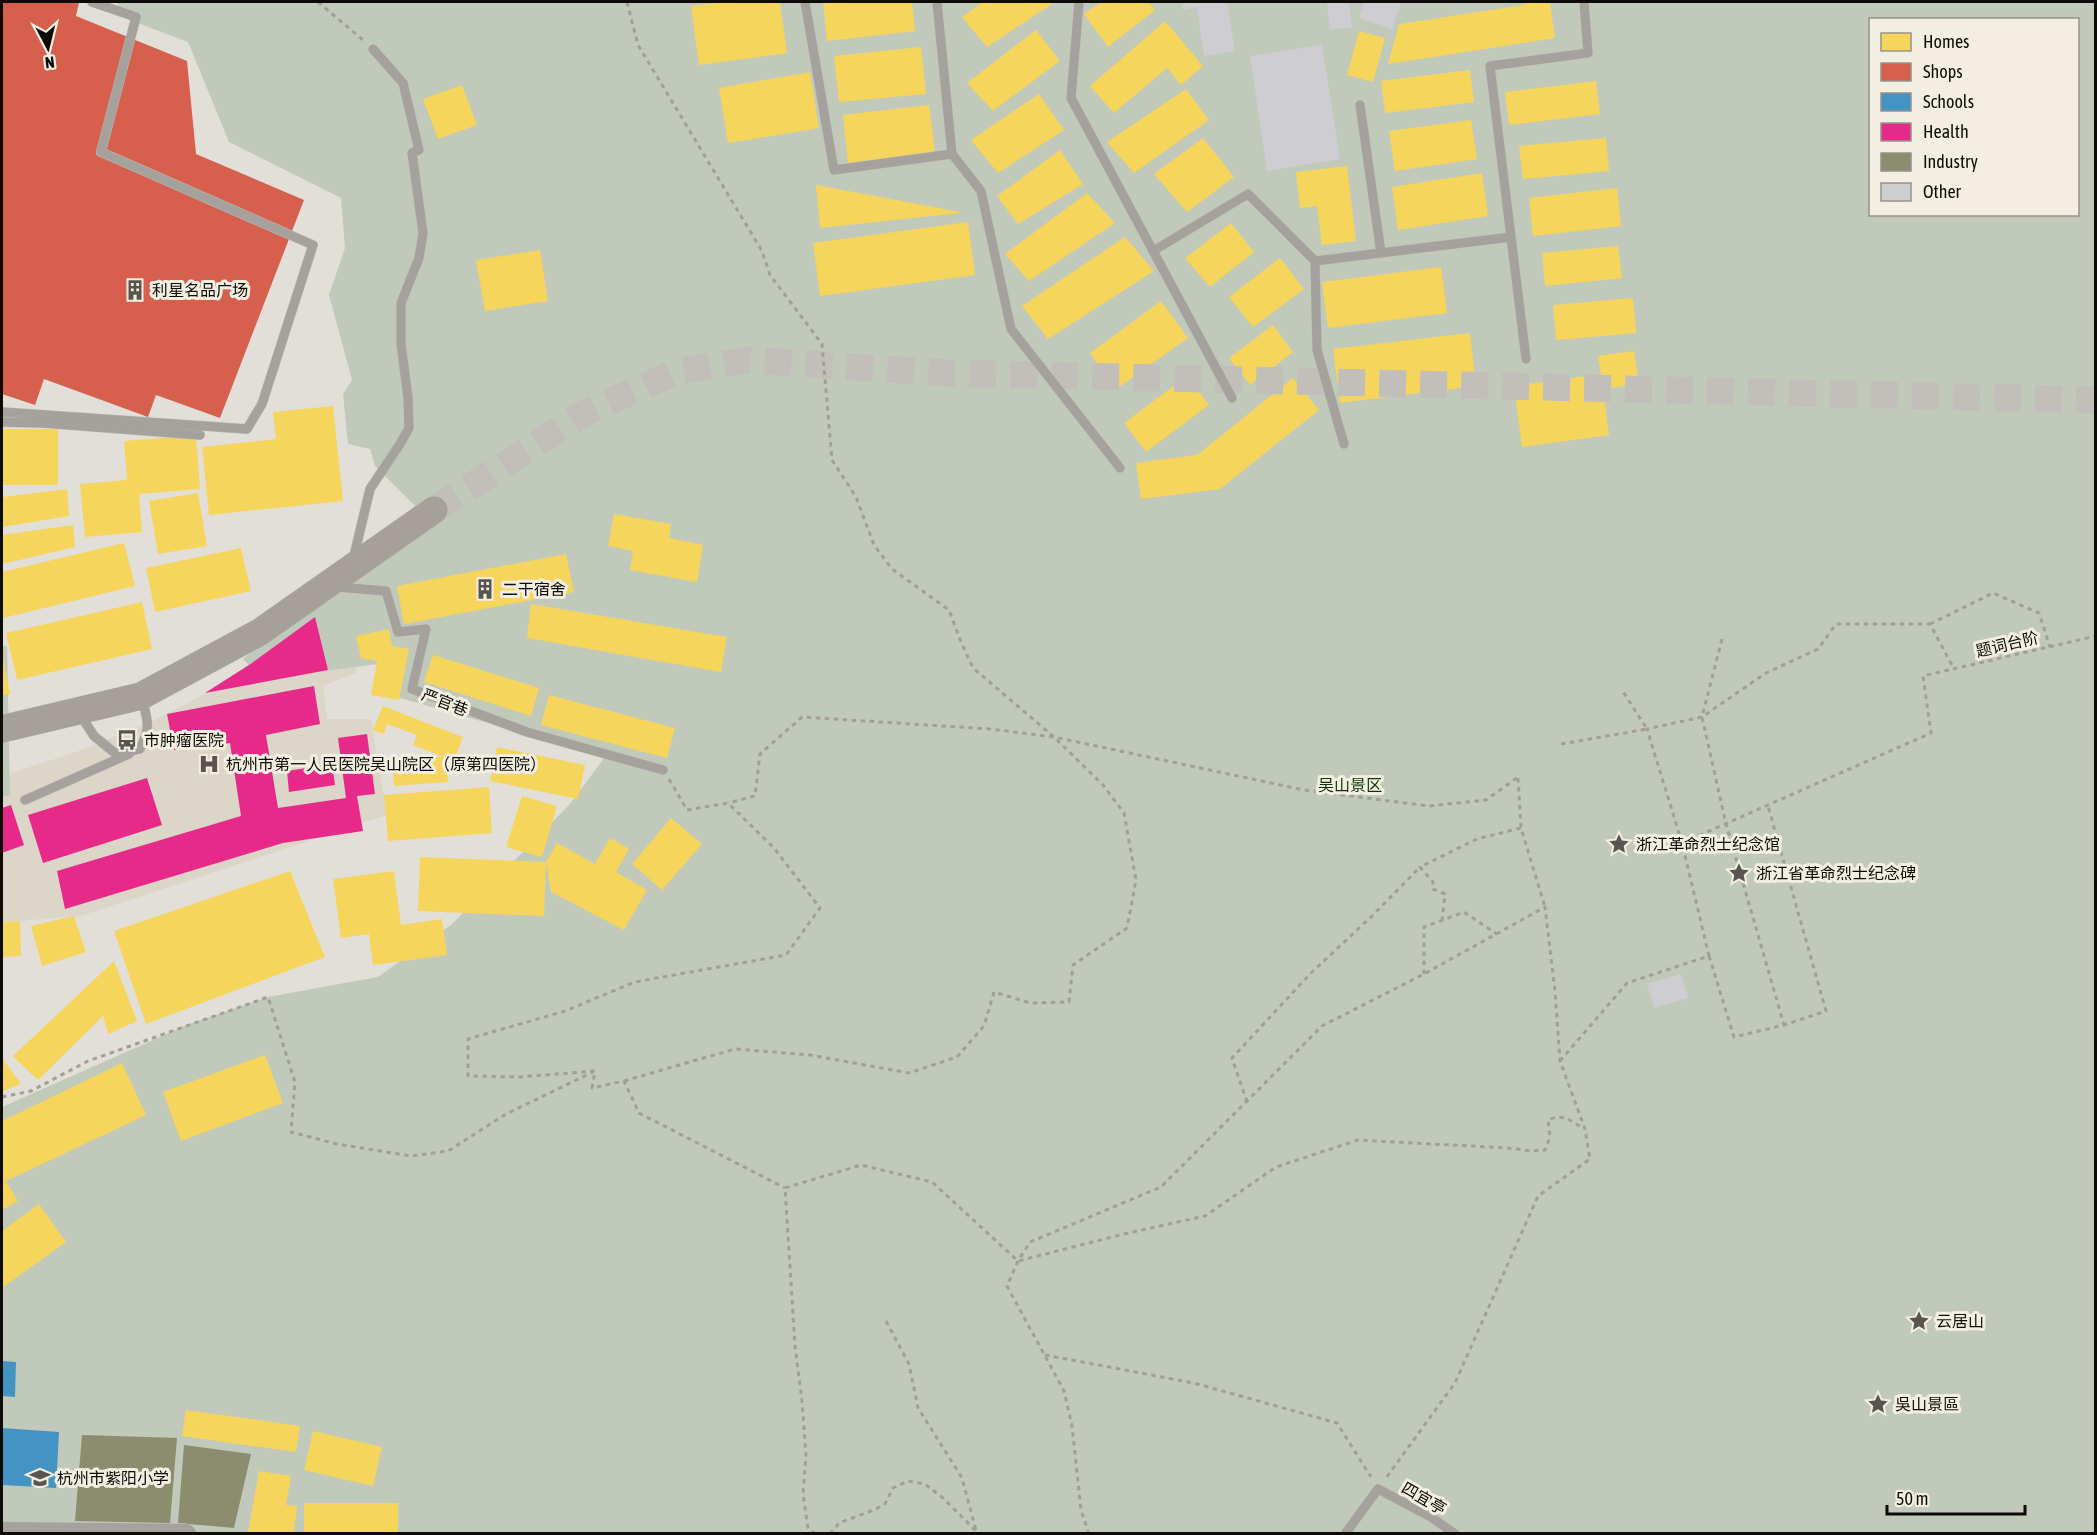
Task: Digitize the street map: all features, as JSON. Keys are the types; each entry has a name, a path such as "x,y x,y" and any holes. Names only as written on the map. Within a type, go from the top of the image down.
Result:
{"street":[{"path":"2,729 141,696 260,632 434,510"},
{"path":"2,1532 186,1533"}],"lane":[{"path":"2,412 246,429 262,404 313,244 100,152 136,17 92,2"},
{"path":"805,2 834,170 952,154"},
{"path":"937,2 952,154 981,192 1011,329 1120,468"},
{"path":"1079,2 1071,98 1232,398"},
{"path":"1526,359 1490,66 1588,53 1584,2"},
{"path":"351,568 370,489 409,428 408,398 401,344 401,303 419,258 423,233 412,153 419,150 403,83 373,49"},
{"path":"1360,105 1381,253"},
{"path":"1153,251 1248,194 1316,261 1317,351 1344,444"},
{"path":"1316,261 1511,237"},
{"path":"2,422 200,435"},
{"name":"严官巷","path":"326,586 386,591 398,632 426,628 412,690 527,732 663,770"},
{"path":"25,800 140,750 147,735 149,722 141,696"},
{"path":"78,711 94,736 115,753 140,750"},
{"path":"1345,1533 1378,1489"},
{"name":"四宜亭","path":"1378,1489 1431,1517 1455,1533"}],"path":[{"path":"318,2 373,49"},
{"path":"595,1071 592,1088 735,1049 810,1055 909,1073 957,1057 984,1026 994,992 1030,1003 1069,1002 1073,965 1127,928 1136,880 1124,813 1103,785 1054,737 973,668 949,610 892,569 874,545 856,497 832,460 822,344 770,275 762,251 638,45 627,2"},
{"path":"1561,744 1702,717 1766,673 1818,649 1836,624 1930,624 1994,592 2039,613 2050,647"},
{"path":"1930,624 1954,669"},
{"name":"题词台阶","path":"1768,806 1930,733 1923,676 2096,636"},
{"path":"1722,639 1702,717 1726,824 1784,1025"},
{"path":"1622,690 1647,729 1682,843 1709,956 1734,1037 1784,1025 1826,1011 1768,806 1682,843"},
{"path":"663,770 687,810 755,796 760,754 802,717 990,729 1054,737 1304,790 1429,806 1486,800 1518,777 1521,828 1545,907 1555,991 1560,1061 1585,1129 1590,1159 1538,1196 1455,1383 1378,1489 1337,1423 1194,1383 1045,1355"},
{"path":"595,1071 519,1077 468,1076 468,1039 565,1011 635,982 786,956 820,908 774,848 728,803"},
{"path":"1247,1101 1232,1058 1311,973 1420,867 1477,840 1521,828"},
{"path":"1420,867 1434,882 1433,889 1445,894 1442,921"},
{"path":"1089,1533 1081,1510 1072,1426 1064,1391 1007,1286 1018,1261 1030,1242 1161,1187 1322,1026 1425,974 1545,907"},
{"path":"1425,974 1424,927 1464,912 1497,934"},
{"path":"1560,1061 1627,983 1709,956"},
{"path":"2,1097 31,1091 88,1061 268,998 295,1082 291,1132 337,1144 411,1156 448,1151 506,1114 595,1071"},
{"path":"624,1081 639,1113 784,1188 861,1165 932,1182 1018,1261"},
{"path":"1018,1261 1205,1216 1276,1167 1358,1140 1532,1151 1545,1150 1550,1137 1548,1120 1556,1116 1564,1117 1585,1129"},
{"path":"784,1188 795,1346 806,1456 803,1494 808,1528 815,1533"},
{"path":"885,1320 909,1364 918,1408 962,1478 977,1532"},
{"path":"830,1533 839,1523 885,1504 893,1488 908,1481 925,1484 943,1498 977,1532"}],"shaded area":[{"name":"杭州市第一人民医院吴山院区（原第四医院）","path":"344,622 357,673 323,686 327,719 371,719 387,815 81,916 2,922 2,776 76,752 151,722"}],"green space":[{"name":"吴山景区","path":"117,2 2095,2 2095,1533 2,1533 2,1107 187,1025 268,997 378,977 451,925 569,805 605,757 390,695 386,663 262,679 243,659 416,507 375,466 370,449 348,444 343,394 352,380 329,295 345,248 341,198 229,142 188,42 124,18"},
{"path":"2,646 7,646 10,795 2,797"}],"building: Homes":[{"path":"726,2 780,2 787,53 699,65 691,6"},
{"path":"823,2 912,2 915,31 827,41"},
{"path":"983,2 1050,2 1052,4 987,47 962,17"},
{"path":"1101,2 1149,2 1155,10 1108,47 1084,14"},
{"path":"1523,2 1550,2 1555,38 1388,64 1399,24 1524,5"},
{"path":"1165,21 1203,66 1181,85 1167,68 1114,113 1090,86"},
{"path":"1036,30 1060,61 993,111 967,83"},
{"path":"1359,31 1385,38 1373,82 1347,75"},
{"path":"921,47 926,94 839,102 834,56"},
{"path":"1470,70 1474,102 1385,113 1381,81"},
{"path":"810,72 819,128 728,143 719,88"},
{"path":"1596,81 1600,114 1509,125 1505,92"},
{"path":"462,85 477,125 438,139 423,99"},
{"path":"1186,89 1209,120 1134,173 1107,142"},
{"path":"1039,94 1064,130 998,173 971,140"},
{"path":"929,105 935,153 848,163 843,115"},
{"path":"1471,120 1477,159 1395,171 1389,131"},
{"path":"1203,138 1234,177 1187,212 1154,174"},
{"path":"1606,138 1609,171 1523,179 1519,146"},
{"path":"1060,150 1083,184 1018,224 997,196"},
{"path":"1347,166 1356,241 1322,245 1317,206 1300,208 1296,172"},
{"path":"1482,173 1488,216 1398,230 1392,187"},
{"path":"816,185 960,212 960,213 820,228"},
{"path":"1617,188 1621,226 1533,236 1529,198"},
{"path":"1087,193 1115,223 1029,281 1005,254"},
{"path":"968,222 975,275 820,296 813,243"},
{"path":"1231,223 1254,252 1210,287 1185,258"},
{"path":"1125,237 1154,271 1048,339 1022,306"},
{"path":"1618,246 1622,278 1545,286 1542,253"},
{"path":"540,250 548,301 485,311 476,260"},
{"path":"1280,258 1304,289 1253,327 1229,297"},
{"path":"1441,267 1447,313 1328,328 1322,282"},
{"path":"1633,298 1636,333 1556,340 1553,305"},
{"path":"1161,301 1188,338 1116,389 1090,353"},
{"path":"1273,325 1293,352 1250,385 1229,358"},
{"path":"1470,333 1476,386 1340,403 1333,349"},
{"path":"1634,351 1639,384 1603,389 1609,435 1522,447 1514,386 1601,374 1598,356"},
{"path":"1187,376 1209,405 1146,452 1124,423"},
{"path":"1293,378 1319,410 1220,489 1141,499 1136,463 1197,455"},
{"path":"333,406 343,501 209,515 202,447 276,439 273,412"},
{"path":"2,429 58,429 58,485 2,485"},
{"path":"196,435 200,489 139,494 142,532 85,537 80,484 127,480 124,441"},
{"path":"67,489 69,516 2,527 2,497"},
{"path":"198,493 207,546 158,554 149,501"},
{"path":"614,514 671,524 669,538 703,545 697,582 630,570 633,551 608,546"},
{"path":"73,525 75,547 2,564 2,535"},
{"path":"124,543 135,586 3,618 2,572"},
{"path":"241,548 251,591 155,612 146,568"},
{"name":"二干宿舍","path":"566,554 574,592 404,624 397,586"},
{"path":"142,602 152,649 17,680 6,633"},
{"path":"531,604 727,637 721,672 527,638"},
{"path":"389,629 392,646 409,649 399,700 371,695 377,661 361,658 356,636"},
{"path":"2,652 10,694 2,695"},
{"path":"433,655 539,688 531,716 424,682"},
{"path":"549,695 675,728 667,758 541,725"},
{"path":"383,706 463,737 454,761 413,745 417,735 387,724 384,734 373,730"},
{"path":"497,747 585,765 578,799 490,781"},
{"path":"446,756 448,782 394,786 392,760"},
{"path":"489,787 492,833 388,841 384,795"},
{"path":"522,796 557,806 542,857 506,847"},
{"path":"671,818 702,844 662,890 632,864"},
{"path":"610,838 629,849 616,872 647,890 624,930 551,892 546,862 557,843 595,864"},
{"path":"420,857 546,862 544,916 418,911"},
{"path":"290,871 325,957 146,1024 114,931"},
{"path":"394,871 401,925 442,919 447,955 373,965 369,934 341,938 333,879"},
{"path":"74,916 86,952 42,966 31,926"},
{"path":"20,921 21,956 2,957 2,922"},
{"path":"114,961 137,1021 108,1034 103,1016 38,1080 13,1056"},
{"path":"265,1055 283,1103 181,1141 163,1092"},
{"path":"2,1058 21,1084 3,1091 2,1087"},
{"path":"122,1063 146,1115 6,1181 18,1201 2,1210 2,1121"},
{"path":"39,1204 66,1242 2,1288 2,1231"},
{"path":"186,1410 300,1426 296,1452 182,1436"},
{"path":"313,1431 382,1447 373,1486 304,1470"},
{"path":"259,1471 291,1476 286,1505 297,1506 294,1533 248,1533"},
{"path":"304,1503 398,1503 398,1533 304,1533"}],"building: Shops":[{"name":"利星名品广场","path":"2,2 79,2 76,16 187,61 196,154 304,200 220,418 156,395 148,417 44,379 35,405 2,394"}],"building: Schools":[{"path":"2,1361 16,1362 15,1397 2,1396"},
{"path":"2,1428 59,1432 56,1488 2,1485"}],"building: Health":[{"path":"315,617 328,670 205,693 252,663"},
{"path":"314,686 320,724 266,735 278,808 346,798 338,738 367,734 375,794 357,796 363,831 283,843 65,909 57,871 241,816 230,743 174,750 167,714"},
{"path":"332,764 335,785 289,792 287,771"},
{"path":"147,778 162,825 43,863 28,815"},
{"path":"11,805 24,845 2,853 2,808"}],"building: Industry":[{"path":"82,1435 177,1438 170,1523 75,1521"},
{"path":"184,1445 251,1454 234,1528 178,1523"}],"building: Other":[{"path":"1181,2 1227,2 1235,51 1204,56 1197,7 1183,10"},
{"path":"1327,2 1349,2 1352,27 1330,30"},
{"path":"1364,2 1401,2 1392,29 1359,18"},
{"path":"1322,45 1340,159 1267,171 1250,56"},
{"path":"1681,974 1688,998 1654,1008 1647,984"}],"tunnel":[{"path":"434,510 583,414 675,372 748,360 946,373 2096,400"}],"place":[{"name":"利星名品广场","path":"135,290"},
{"name":"二干宿舍","path":"485,589"},
{"name":"市肿瘤医院","path":"127,740"},
{"name":"杭州市第一人民医院吴山院区（原第四医院）","path":"209,764"},
{"name":"浙江革命烈士纪念馆","path":"1619,844"},
{"name":"浙江省革命烈士纪念碑","path":"1739,873"},
{"name":"云居山","path":"1919,1321"},
{"name":"吳山景區","path":"1878,1404"},
{"name":"杭州市紫阳小学","path":"40,1478"}]}
